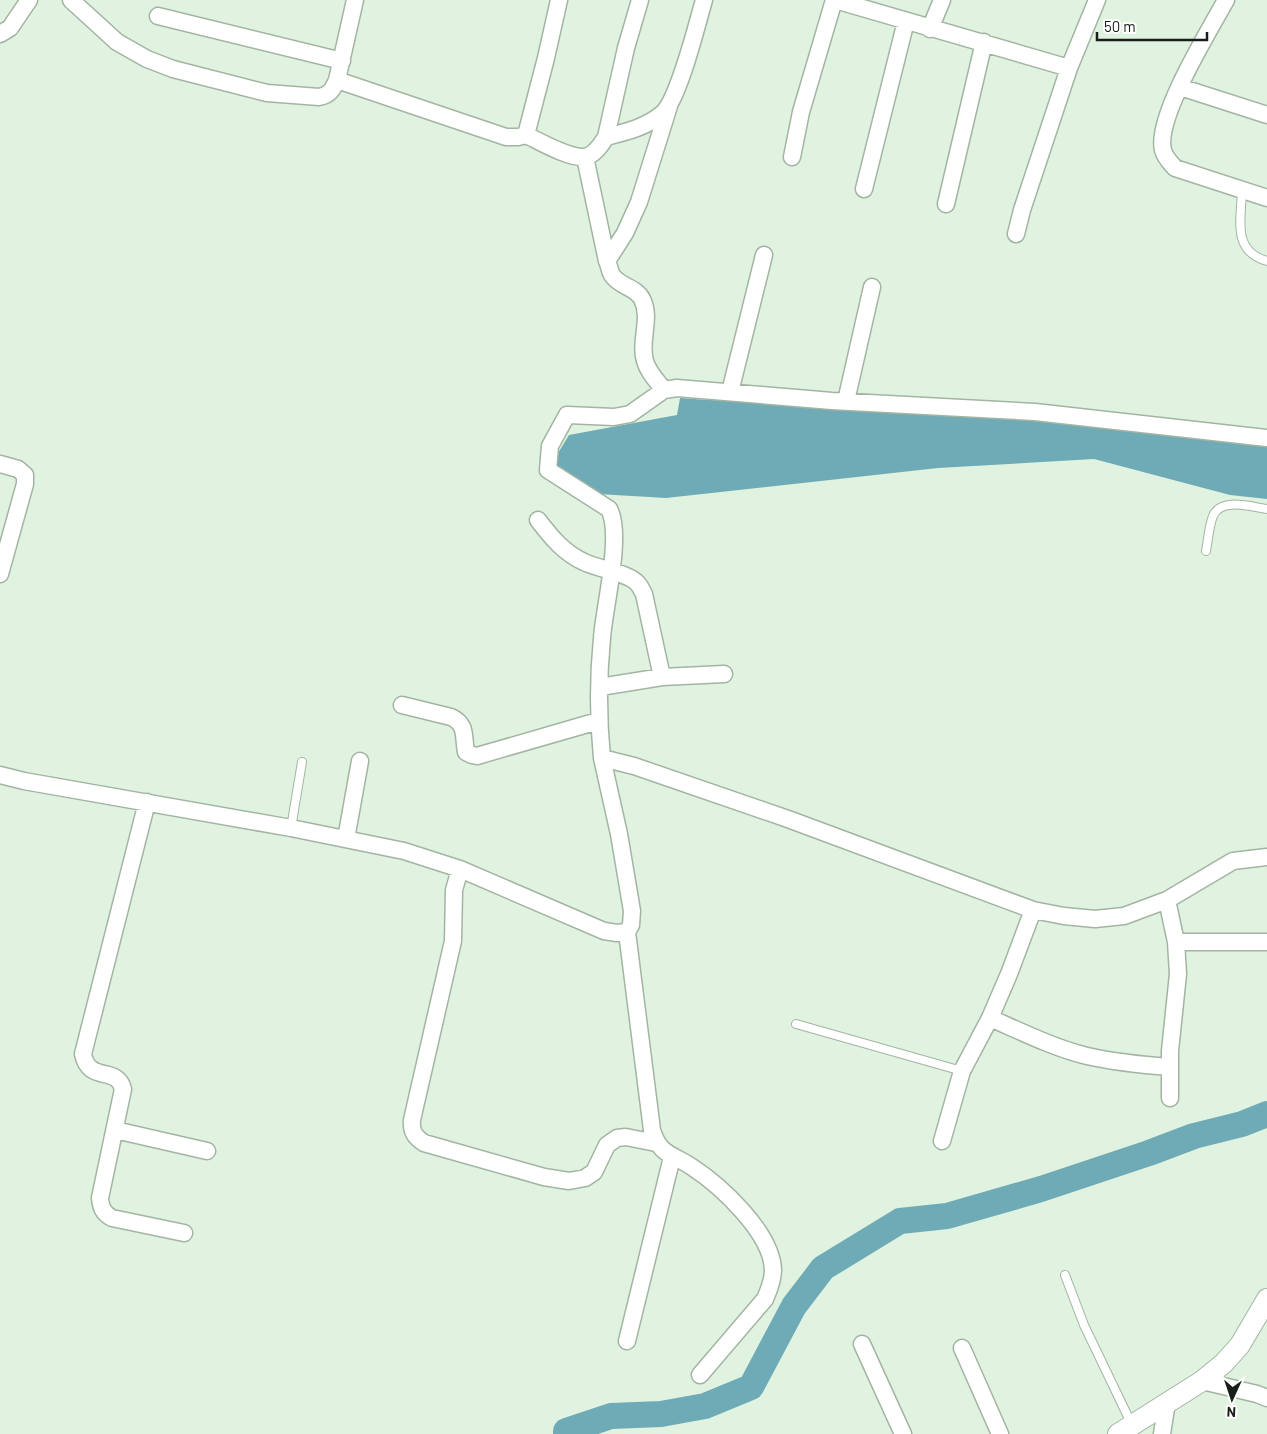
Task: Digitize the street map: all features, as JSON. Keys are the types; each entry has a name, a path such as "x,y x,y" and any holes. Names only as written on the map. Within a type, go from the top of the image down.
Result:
{"street":[{"path":"0,34 10,28 29,0"},
{"path":"71,0 117,42 147,59 173,69 267,93 304,97 326,96 332,90 342,61 355,0"},
{"path":"526,135 559,0"},
{"path":"337,80 506,137 526,135 571,155 586,157 599,149 606,137 626,48 640,0"},
{"path":"607,261 625,233 639,202 704,0"},
{"path":"792,156 801,112 835,0 857,2 930,29 984,42 1069,68"},
{"path":"930,29 942,0"},
{"path":"1016,234 1022,210 1069,68 1097,0"},
{"path":"1226,0 1180,87 1164,123 1162,148 1166,158 1175,168 1267,198"},
{"path":"158,16 342,61"},
{"path":"864,189 906,21"},
{"path":"946,204 984,42"},
{"path":"1180,87 1267,115"},
{"path":"606,137 630,131 651,122 669,106"},
{"path":"586,157 607,261 612,276 623,285 636,291 642,299 646,311 645,361 664,390"},
{"path":"730,392 764,255"},
{"path":"846,401 872,288"},
{"path":"656,1143 652,1130 627,932 631,925 632,911 619,834 602,758 598,721 602,637 611,572 615,530 614,517 609,509 548,470 550,446 567,415 614,417 630,414 664,390 677,388 846,401 1035,412 1267,438"},
{"path":"0,464 18,469 24,475 25,484 0,574"},
{"path":"538,520 554,540 571,555 585,563 629,577 638,583 644,594 662,677"},
{"path":"600,687 662,677 724,674"},
{"path":"402,705 451,716 458,720 463,727 466,752 477,756 598,721"},
{"path":"602,758 634,766 788,819 1033,910 1064,916 1095,919 1124,916 1167,900 1233,862 1267,857"},
{"path":"346,839 360,761"},
{"path":"0,775 24,781 291,828 404,851 460,869 604,932 627,932"},
{"path":"147,802 83,1054 89,1069 116,1078 122,1082 123,1089 100,1198 101,1207 105,1214 112,1218 184,1233"},
{"path":"460,869 454,890 453,940 412,1120 412,1129 415,1137 424,1144 544,1177 569,1181 585,1178 594,1172 607,1145 617,1138 626,1137 656,1143 672,1157 690,1166 720,1188 751,1221 767,1248 773,1269 771,1286 765,1299 700,1375"},
{"path":"1167,900 1176,942 1178,974 1170,1067 1170,1098"},
{"path":"942,1141 962,1071 990,1018 1010,974 1033,910"},
{"path":"1176,942 1267,942"},
{"path":"990,1018 1045,1042 1085,1055 1120,1063 1170,1067"},
{"path":"115,1130 207,1150"},
{"path":"627,1341 672,1157"},
{"path":"1125,1429 1202,1381 1224,1363 1261,1322 1267,1299"},
{"path":"862,1344 903,1434"},
{"path":"962,1348 1000,1434"},
{"path":"1202,1381 1267,1398"},
{"path":"1162,1434 1167,1402"}],"lane":[{"path":"1242,190 1242,242 1249,253 1258,259 1267,261"},
{"path":"1206,551 1212,517 1216,510 1225,505 1267,509"},
{"path":"291,828 302,762"},
{"path":"796,1024 962,1071"},
{"path":"1065,1275 1125,1429"}],"water":[{"path":"680,398 855,405 977,413 1267,446 1267,499 1230,495 1094,459 938,468 666,498 598,494 552,463 569,435 677,415"}],"waterway":[{"path":"566,1434 566,1431 611,1416 661,1414 705,1406 751,1387 794,1306 823,1268 900,1221 947,1216 1041,1189 1194,1136 1242,1124 1267,1114"}]}
